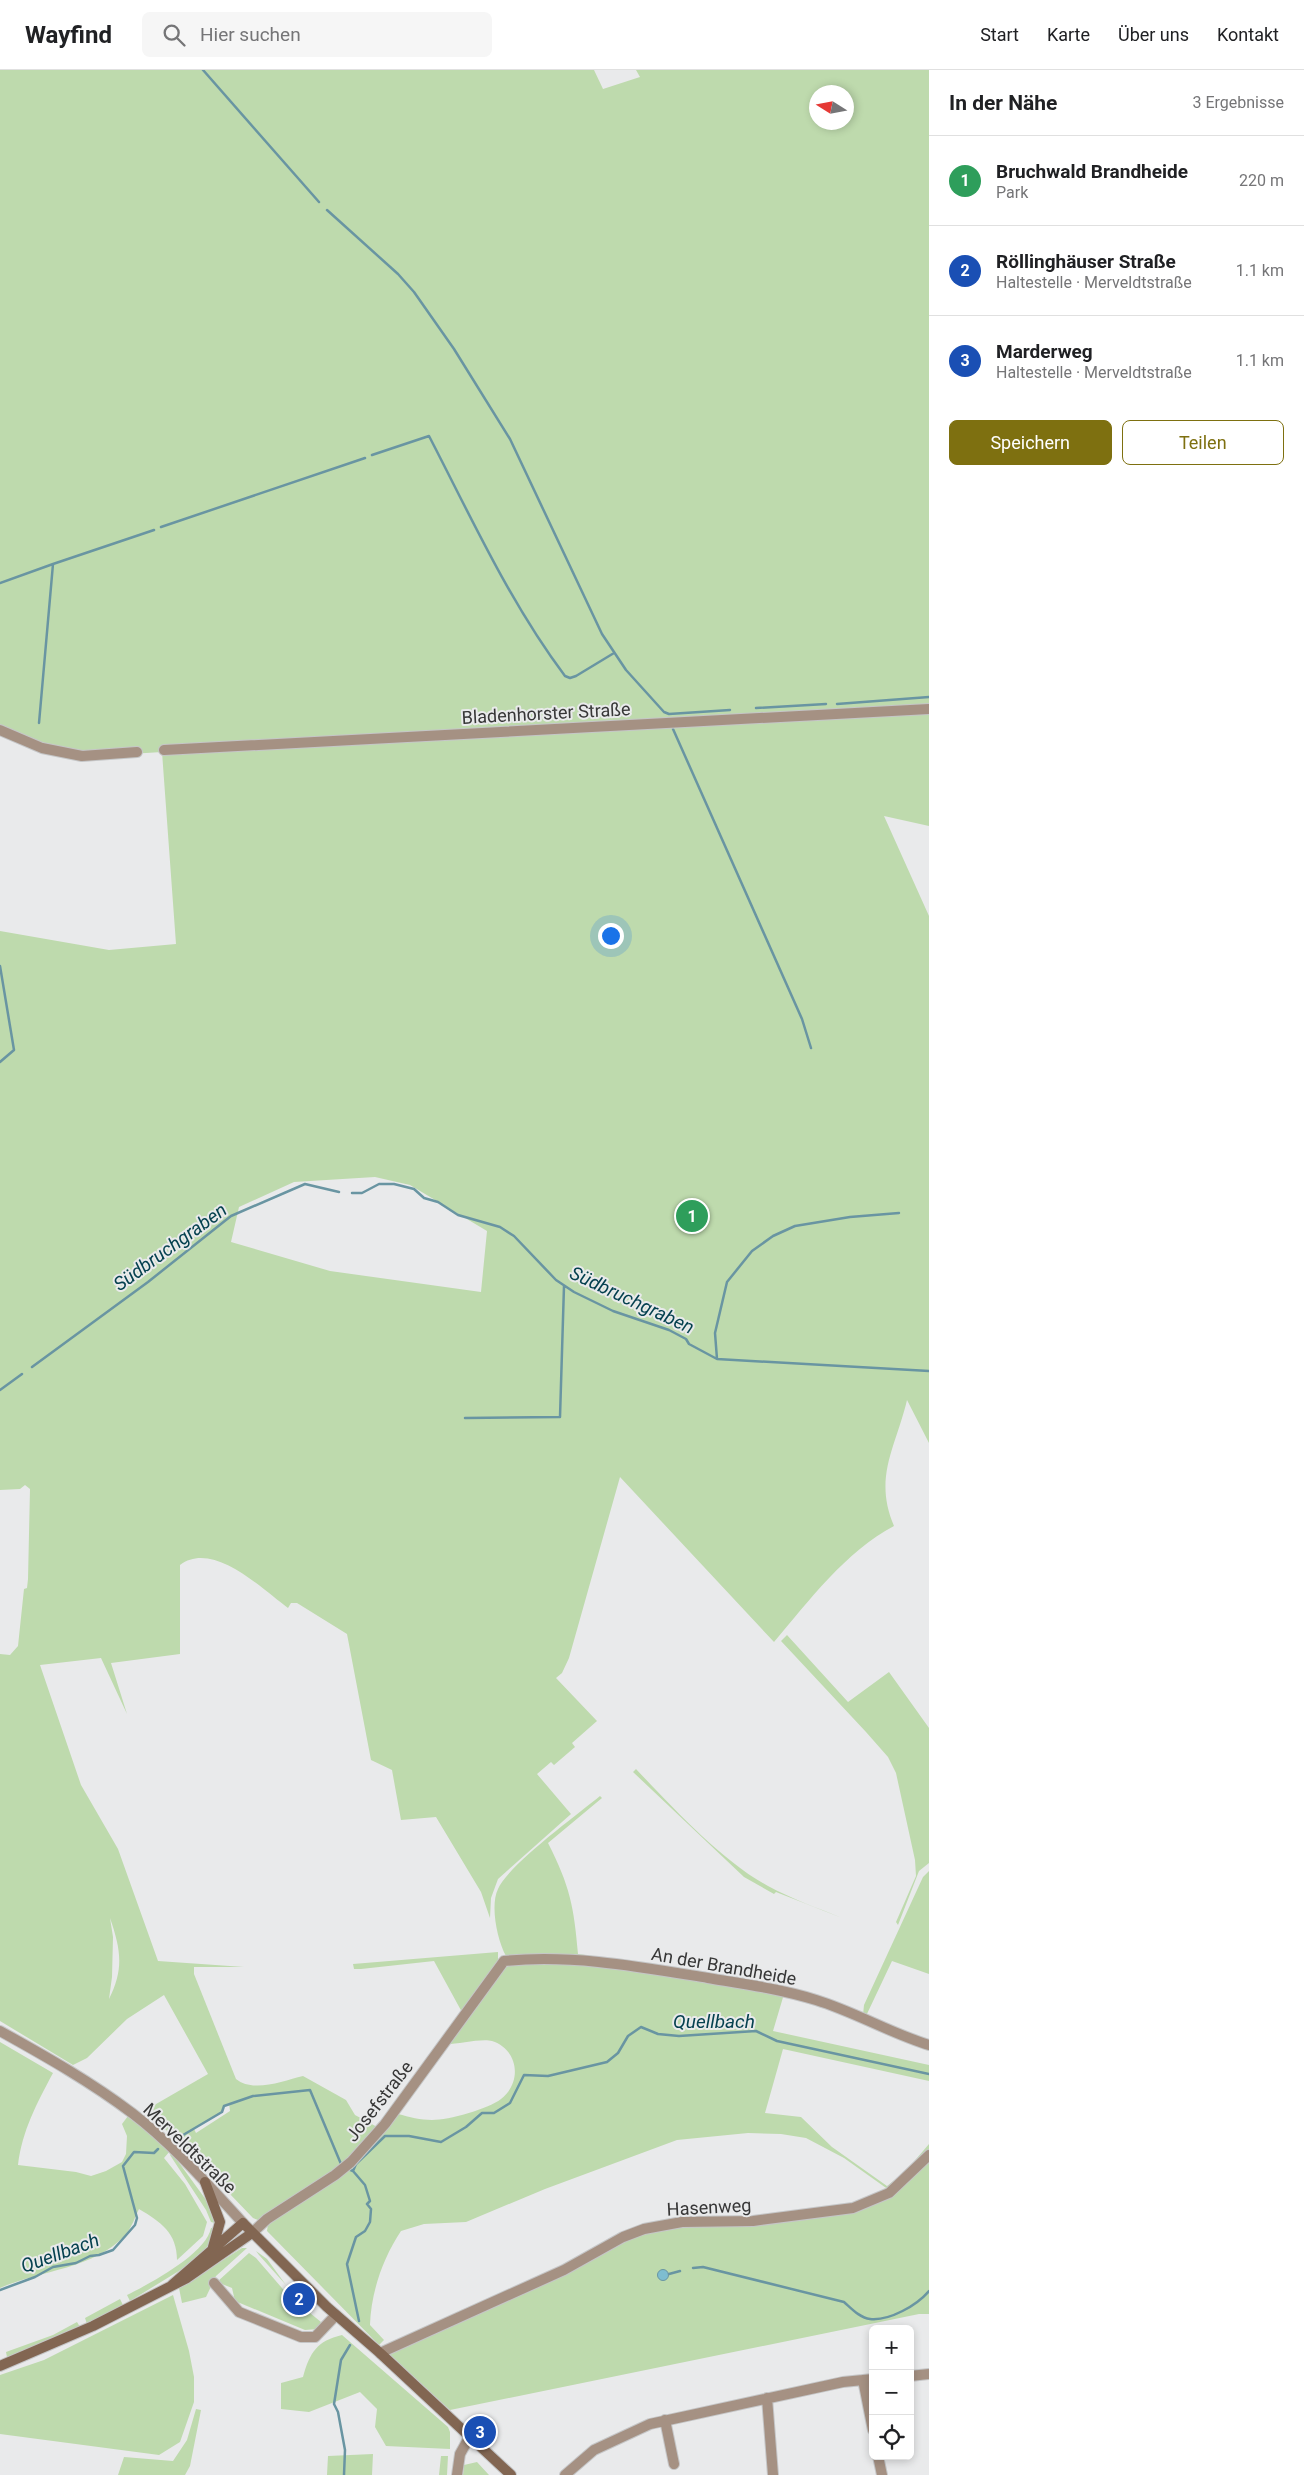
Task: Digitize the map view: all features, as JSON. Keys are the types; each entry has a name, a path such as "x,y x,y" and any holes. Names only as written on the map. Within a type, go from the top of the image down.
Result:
{"main road":[{"path":"205,2182 220,2222 212,2249"},
{"name":"Merveldtstraße","path":"243,2223 336,2315 380,2353 511,2475"},
{"path":"172,2285 243,2223"},
{"path":"0,2366 93,2326 172,2285 210,2264 252,2233"}],"street":[{"name":"Bladenhorster Straße","path":"164,750 929,709"},
{"path":"0,730 42,748 82,756 137,752"},
{"name":"An der Brandheide","path":"504,1961 534,1959 614,1964 772,1990 830,2004 885,2029 929,2045"},
{"name":"Josefstraße","path":"252,2233 267,2219 329,2180 351,2162 385,2124 504,1961"},
{"name":"Merveldtstraße","path":"0,2031 86,2080 134,2114 173,2149 243,2223"},
{"name":"Hasenweg","path":"380,2353 564,2270 623,2237 644,2229 682,2222 753,2221 853,2208 889,2193 929,2155"},
{"path":"214,2283 239,2312 300,2337 315,2337 336,2315"},
{"path":"914,2376 929,2374"},
{"path":"565,2475 594,2450 650,2424 768,2398 868,2379 872,2415"},
{"path":"768,2398 773,2475"},
{"path":"665,2420 674,2464"},
{"path":"457,2475 460,2454 470,2436"},
{"path":"879,2460 882,2475"}],"green space":[{"path":"0,70 594,70 603,89 640,77 636,70 929,70 929,826 884,816 929,916 929,1443 907,1400 888,1462 886,1477 888,1508 894,1526 876,1536 844,1563 774,1642 620,1477 569,1658 562,1673 556,1678 597,1721 572,1743 575,1747 554,1765 551,1762 537,1774 571,1814 498,1879 491,1898 490,1918 481,1892 436,1817 401,1820 392,1770 371,1760 347,1634 297,1603 291,1603 288,1608 237,1570 207,1558 193,1559 180,1565 180,1654 111,1663 127,1714 101,1658 40,1665 81,1785 118,1849 158,1961 244,1967 194,1967 194,1974 236,2079 243,2083 259,2086 303,2076 346,2100 355,2115 379,2128 333,2174 258,2220 253,2218 181,2143 144,2111 208,2074 164,1995 127,2019 87,2058 73,2065 0,2021 0,1654 10,1655 18,1646 24,1589 27,1588 28,1579 30,1489 25,1485 20,1489 0,1490 0,931 109,950 176,944 162,752 82,757 0,731","holes":["375,1177 410,1185 487,1231 481,1292 330,1271 231,1242 239,1207 294,1182","110,1918 117,1940 119,1969 109,1999 112,1977 113,1937","229,2103 230,2111 196,2133 194,2129 222,2112 224,2106"]},
{"path":"787,1635 848,1702 889,1672 929,1728 929,1863 919,1871 898,1925 896,1922 916,1876 915,1860 896,1773 888,1757 781,1641"},
{"path":"636,1769 699,1833 733,1863 768,1886 842,1918 776,1892 774,1894 744,1877 633,1772"},
{"path":"600,1796 602,1798 548,1843 570,1897 578,1954 651,1964 506,1956 500,1941 496,1922 495,1904 498,1889 504,1879 529,1854"},
{"path":"929,1871 929,1974 892,1961 866,2016 863,2015 864,2005 923,1877"},
{"path":"498,1952 498,1963 463,2014 434,1961 361,1969 354,1969 353,1964"},
{"path":"522,1961 592,1964 784,1994 773,2031 929,2065 929,2081 783,2049 765,2113 801,2117 832,2147 887,2186 905,2172 929,2144 929,2152 889,2190 844,2158 806,2138 781,2134 748,2133 677,2140 545,2189 466,2222 424,2224 401,2231 389,2252 379,2276 373,2300 370,2325 384,2340 379,2345 267,2231 268,2224 340,2175 398,2114 428,2120 439,2120 468,2113 495,2103 508,2092 513,2084 514,2067 512,2058 501,2045 488,2040 447,2044 503,1968"},
{"path":"0,2042 53,2073 36,2106 27,2129 18,2165 76,2172 91,2176 106,2171 122,2162 126,2154 127,2136 122,2124 128,2116 170,2151 164,2158 185,2184 207,2222 203,2236 177,2260 171,2235 161,2224 139,2209 126,2234 99,2255 83,2262 0,2288"},
{"path":"172,2153 209,2204 215,2223 211,2222 206,2210 170,2155"},
{"path":"929,2159 929,2314 919,2314 450,2410 391,2357 390,2353 617,2243 653,2229 856,2211"},
{"path":"217,2227 210,2246 187,2266 130,2301 127,2295 149,2284 188,2258 207,2238 211,2228"},
{"path":"242,2248 247,2248 216,2276 206,2297 182,2303 179,2288"},
{"path":"256,2251 267,2259 286,2285 259,2255"},
{"path":"249,2253 256,2258 288,2295 321,2322 318,2329 305,2330 235,2301 232,2288 217,2282"},
{"path":"173,2295 189,2351 194,2377 194,2402 180,2442 159,2455 0,2434 0,2375 44,2360"},
{"path":"120,2299 123,2305 87,2324 85,2318"},
{"path":"77,2322 80,2327 7,2357 6,2352 53,2335"},
{"path":"342,2335 448,2427 450,2432 450,2449 386,2446 375,2427 377,2409 360,2392 309,2412 281,2409 281,2383 303,2377 312,2354 316,2349 326,2341"},
{"path":"196,2409 201,2410 190,2466 185,2475 118,2475 124,2457 173,2461 187,2440"},
{"path":"373,2454 372,2475 327,2475 328,2456"},
{"path":"441,2456 448,2456 447,2475 439,2475"},
{"path":"477,2462 489,2475 463,2475 464,2465"}],"water":[{"path":"661,2270 665,2270 668,2275 667,2279 661,2280 658,2277 658,2273"}],"waterway":[{"path":"203,70 319,202"},
{"path":"327,210 398,274 414,292 454,349 510,439 602,634 626,670 664,712 669,714 730,710"},
{"path":"372,455 429,436 509,589 526,619 565,676 570,678 576,676 614,653"},
{"path":"161,527 365,458"},
{"path":"39,723 53,564 154,530"},
{"path":"0,583 53,564"},
{"path":"837,704 929,697"},
{"path":"756,708 826,704"},
{"path":"673,729 802,1019 811,1048"},
{"path":"0,966 14,1050 0,1062"},
{"name":"Südbruchgraben","path":"32,1367 148,1282 231,1216 305,1184 339,1192"},
{"name":"Südbruchgraben","path":"352,1193 362,1193 379,1184 394,1184 414,1189 424,1198 438,1202 458,1215 500,1227 514,1236 556,1280 574,1292 613,1311 669,1330 686,1339 689,1344 717,1359 929,1371"},
{"path":"717,1359 715,1333 727,1282 752,1251 773,1236 795,1226 850,1217 899,1213"},
{"path":"465,1418 560,1417 564,1286"},
{"name":"Südbruchgraben","path":"0,1390 22,1374"},
{"name":"Quellbach","path":"348,2169 353,2171 356,2164 385,2136 409,2136 441,2142 466,2127 482,2113 494,2113 510,2103 524,2075 548,2076 607,2062 618,2053 628,2036 641,2027 658,2034 679,2036 756,2031 777,2041 929,2074"},
{"name":"Quellbach","path":"178,2138 222,2112 224,2106 253,2096 310,2090 341,2164"},
{"name":"Quellbach","path":"0,2290 35,2277 53,2267 76,2263 90,2256 113,2250 135,2225 137,2218 123,2166 134,2152 154,2153 158,2149"},
{"path":"353,2171 365,2185 370,2201 367,2204 371,2209 370,2222 365,2231 356,2237 347,2264 359,2321"},
{"path":"693,2268 703,2267 844,2302 859,2315 870,2319 894,2315 918,2302 929,2291"},
{"path":"669,2274 680,2271"},
{"path":"344,2475 345,2450 338,2412 334,2404 341,2360 350,2345"}],"place":[{"name":"Bruchwald Brandheide","path":"692,1216"},
{"name":"Röllinghäuser Straße","path":"299,2299"},
{"name":"Marderweg","path":"480,2432"}]}
